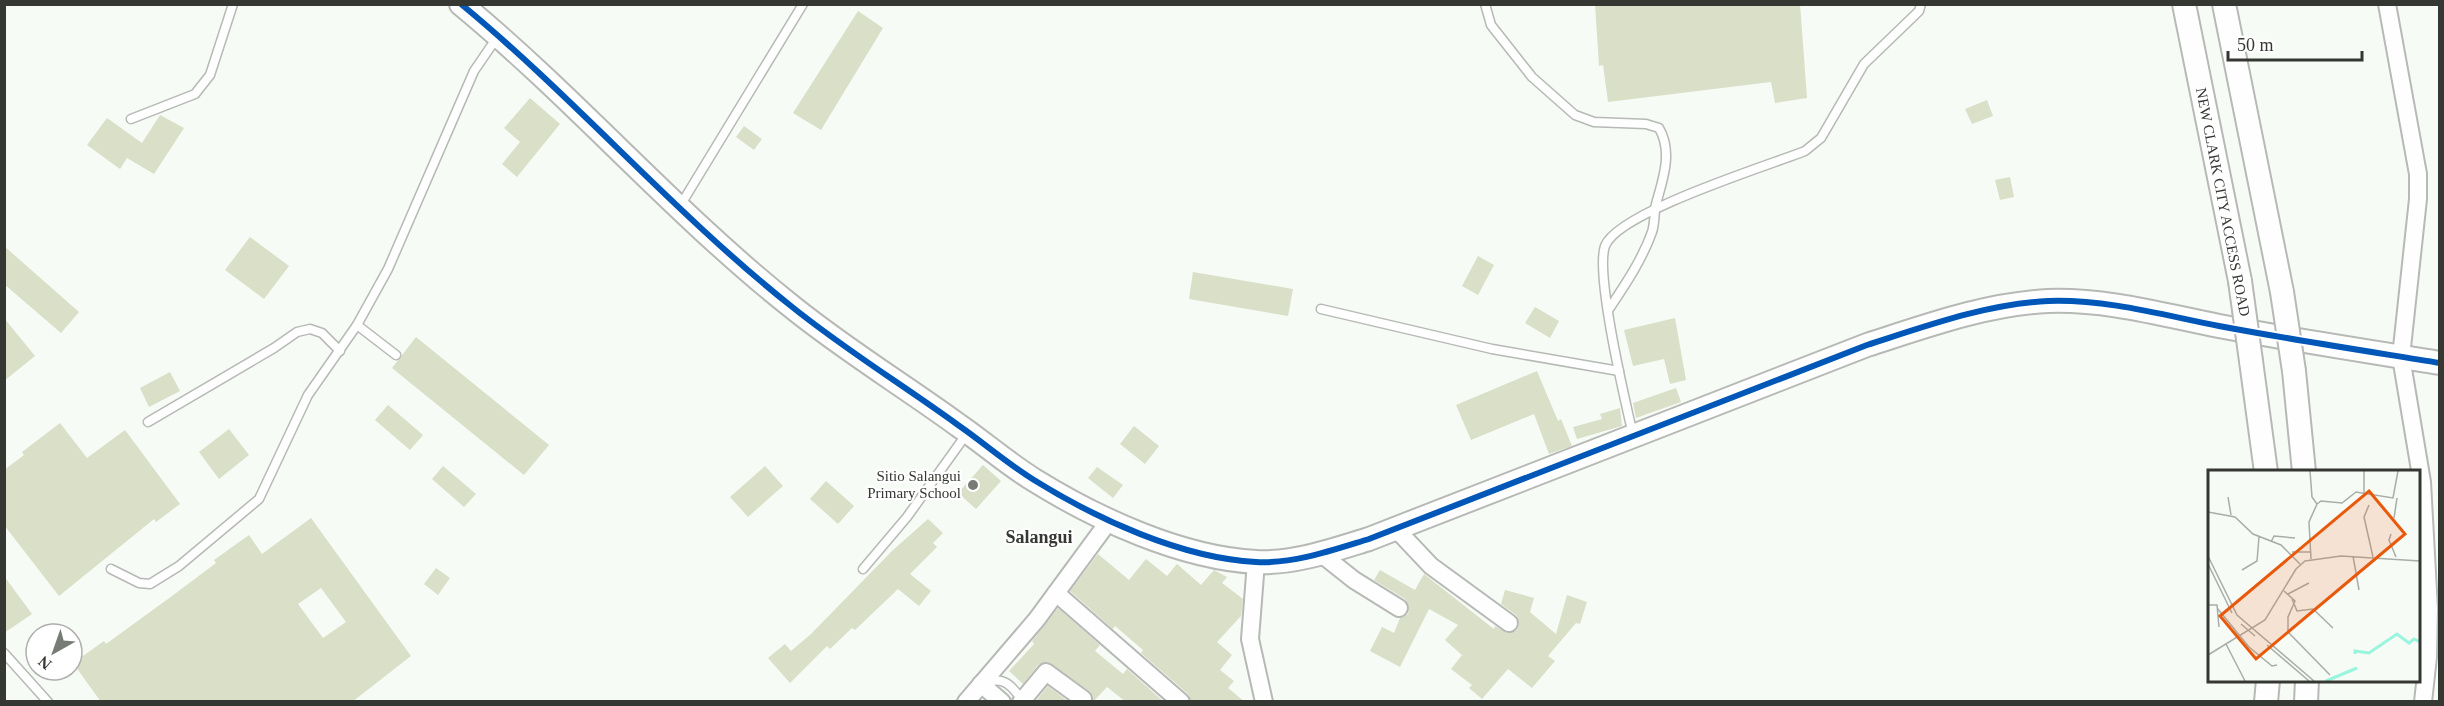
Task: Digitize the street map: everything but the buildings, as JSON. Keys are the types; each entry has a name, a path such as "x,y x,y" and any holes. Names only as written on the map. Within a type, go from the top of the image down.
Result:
{"street":[{"path":"461,4 498,35 791,307 1034,480 1109,521 1187,549 1256,562 1320,553 1396,530 1633,435 1886,339 1973,313 2041,302 2133,308 2274,336 2439,363"},
{"name":"NEW CLARK CITY ACCESS ROAD","path":"2184,4 2240,281 2266,470"},
{"path":"2224,4 2282,292 2294,371 2304,470"},
{"path":"2386,4 2418,174 2418,199 2401,357 2420,470"},
{"path":"2420,470 2429,609 2423,702"},
{"path":"966,702 1056,593 1109,521"},
{"path":"1396,530 1431,566 1509,623"},
{"path":"1320,553 1354,580 1399,608"},
{"path":"1256,562 1250,639 1262,701"},
{"path":"1056,593 1180,702"},
{"path":"1022,701 1046,672 1083,699"},
{"path":"2266,702 2268,682"},
{"path":"2306,702 2307,682"},
{"path":"982,685 1002,702"}],"lane":[{"path":"131,119 195,94 210,75 233,4"},
{"path":"680,206 803,4"},
{"path":"1485,4 1491,25 1532,77 1575,115 1594,122 1646,124 1659,128 1665,137 1666,168 1655,208 1653,230 1633,273 1608,309"},
{"path":"1633,435 1608,309 1605,288 1605,247 1617,230 1655,208 1805,151 1821,138 1864,64 1918,11 1921,4"},
{"path":"111,569 139,583 150,584 180,566 259,499 294,420 321,375 357,325 388,269 474,70 498,35"},
{"path":"1321,309 1492,349 1619,371"},
{"path":"357,325 396,355"},
{"path":"148,422 274,348 297,332 310,329 322,333 340,351"},
{"path":"863,569 907,517 969,432"},
{"path":"4,653 48,702"},
{"path":"982,685 998,679 1004,681 1014,688 1022,701"}],"cycle path":[{"path":"461,4 545,78 748,271 832,337 1015,467 1059,495 1112,522 1169,545 1228,559 1256,562 1285,561 1369,539 1867,345 1956,317 2002,306 2048,301 2113,305 2247,331 2440,363"}],"place":[{"name":"Sitio Salangui Primary School","path":"973,485"}],"district":[{"name":"Salangui","path":"1039,537"}]}
